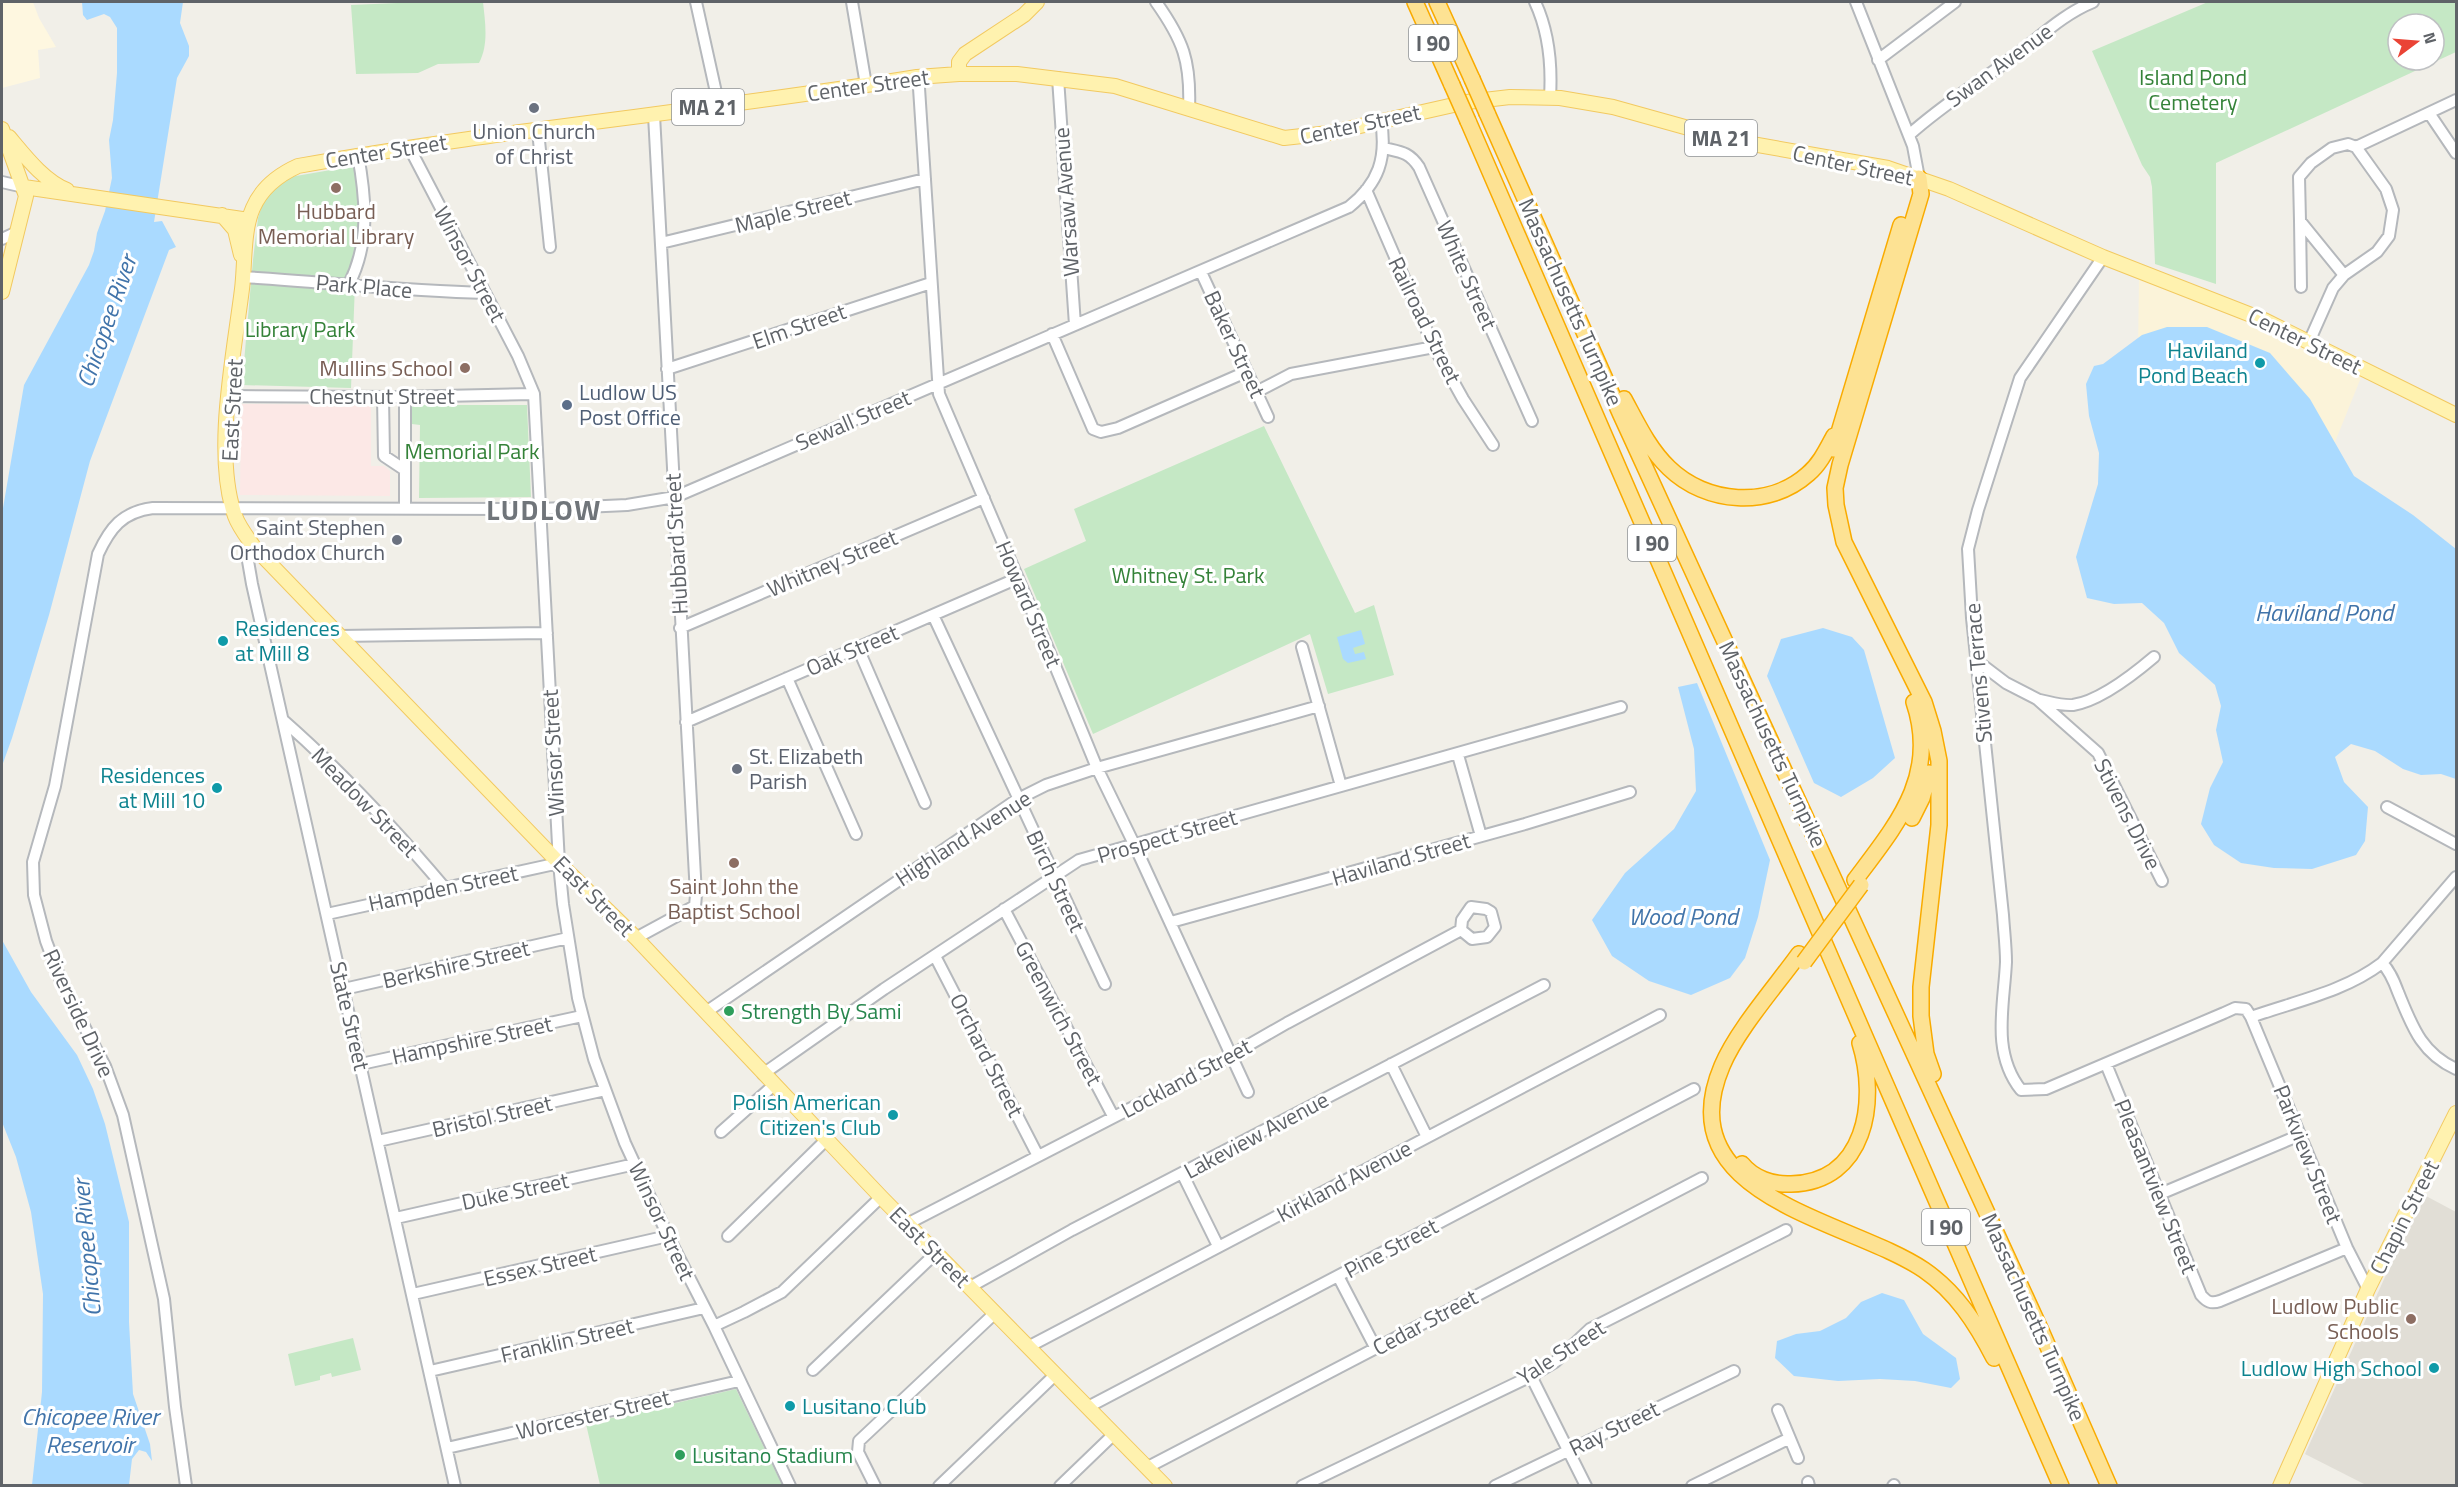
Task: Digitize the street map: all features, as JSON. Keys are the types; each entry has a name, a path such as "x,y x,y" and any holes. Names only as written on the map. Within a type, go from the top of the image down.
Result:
{"highway":[{"name":"Massachusetts Turnpike","path":"1415,2 1600,420 2059,1485"},
{"name":"Massachusetts Turnpike","path":"1437,2 1621,414 2109,1485"},
{"path":"1834,967 1846,1010 1865,1062 1868,1090 1866,1118 1858,1142 1836,1169 1815,1180 1782,1184 1749,1173 1730,1150 1720,1127 1718,1098 1729,1064 1902,816 1916,784 1922,752 1918,714 1910,691 1844,562 1832,531 1827,507 1827,476 1841,423 1912,191 1919,178"},
{"path":"1919,178 1921,194 1847,439 1835,488 1837,514 1844,542 1917,686 1933,731 1940,778 1939,825 1921,987 1923,1037 1930,1068 1991,1222"},
{"path":"1545,243 1648,442 1671,470 1692,485 1716,495 1741,498 1782,489 1810,473 1821,459 1841,423"},
{"path":"1858,882 1911,820 1928,781 1931,760 1930,735 1917,686"},
{"path":"1802,958 1742,1033 1722,1065 1711,1107 1711,1118 1719,1146 1735,1170 1760,1191 1923,1269 1954,1295 1979,1330 2059,1485"}],"main road":[{"path":"959,74 959,62 965,54 1024,15 1037,2"},
{"name":"Center Street","path":"249,220 254,205 268,184 280,174 298,166 410,147 917,77 1017,74 1115,86 1284,138 1329,133 1475,100 1529,96 1550,97 1613,107 1735,141 1877,166 1919,178 2103,257 2231,306 2457,415"},
{"path":"2,128 24,187 24,208 4,285"},
{"path":"2,128 24,155 51,181 75,193"},
{"path":"222,215 241,207 268,184"},
{"path":"24,187 249,220"},
{"path":"222,215 233,227 238,238 243,278"},
{"name":"East Street","path":"249,220 230,396 226,457 233,508 239,524 254,547 559,863 636,938 881,1197 1165,1485"},
{"name":"Chapin Street","path":"2280,1485 2368,1289 2456,1116"}],"street":[{"path":"696,2 719,106"},
{"path":"852,2 866,85"},
{"path":"1156,2 1173,26 1184,48 1190,85 1189,109"},
{"path":"1535,2 1549,47 1550,97"},
{"path":"1856,2 1909,135 1916,155 1919,178"},
{"path":"1878,60 1955,2"},
{"name":"Swan Avenue","path":"1909,135 1934,112 1997,69 2051,27 2093,2"},
{"name":"Warsaw Avenue","path":"1058,78 1075,325"},
{"name":"Howard Street","path":"919,88 939,394 1097,768 1171,922 1248,1092"},
{"path":"2356,147 2457,100"},
{"path":"2429,113 2457,153"},
{"name":"Hubbard Street","path":"636,938 695,906 654,115"},
{"name":"Sewall Street","path":"233,508 541,509 627,505 675,497 1349,207 1366,190 1381,165 1384,148 1381,121"},
{"path":"538,131 550,248"},
{"path":"2301,287 2299,177 2311,163 2332,147 2348,144 2356,147 2386,189 2393,210 2389,236 2378,252 2344,275 2333,288 2309,342"},
{"name":"Winsor Street","path":"410,147 530,381 534,394 559,863 568,938 582,1016 605,1090 635,1164 790,1485"},
{"name":"White Street","path":"1384,148 1403,151 1411,156 1419,167 1532,421"},
{"path":"349,284 361,252 366,212 358,155"},
{"name":"Maple Street","path":"661,243 925,179"},
{"path":"2,182 24,187"},
{"name":"Railroad Street","path":"1366,190 1434,347 1463,399 1493,445"},
{"path":"2300,221 2344,275"},
{"path":"2,239 18,232"},
{"name":"Stivens Terrace","path":"2103,257 2020,378 1968,549 1969,588 2004,926 2006,963 2001,1037 2009,1071 2021,1090 2048,1088 2106,1064"},
{"name":"Baker Street","path":"1201,272 1246,372 1258,391 1268,417"},
{"name":"Park Place","path":"243,278 349,284 429,292 485,293"},
{"name":"Elm Street","path":"667,369 931,283"},
{"path":"1052,334 1093,429 1101,432 1118,428 1246,372"},
{"path":"1258,391 1291,374 1434,347"},
{"name":"Chestnut Street","path":"230,396 405,397 534,394"},
{"path":"383,397 384,456 405,470"},
{"path":"405,397 405,509"},
{"name":"Whitney Street","path":"680,628 984,498"},
{"name":"Riverside Drive","path":"186,1485 164,1299 123,1115 105,1066 63,986 46,941 34,895 33,862 56,786 98,554 108,531 124,518 144,509 233,508"},
{"name":"State Street","path":"254,547 249,561 251,576 456,1485"},
{"name":"Oak Street","path":"686,722 1018,578"},
{"name":"Birch Street","path":"933,615 1105,984"},
{"path":"340,636 547,633"},
{"path":"1302,647 1341,786"},
{"path":"858,648 926,803"},
{"path":"2037,699 2071,705 2085,701 2134,673 2154,657"},
{"name":"Stivens Drive","path":"1977,661 2006,682 2037,699 2098,753 2162,881"},
{"path":"787,678 856,834"},
{"name":"Highland Avenue","path":"706,1012 1018,799 1046,785 1097,768 1319,706"},
{"name":"Prospect Street","path":"763,1074 1079,860 1458,755 1621,707"},
{"name":"Meadow Street","path":"284,721 363,796 444,887"},
{"path":"1458,755 1481,836"},
{"name":"Haviland Street","path":"1171,922 1591,806 1630,792"},
{"path":"2387,807 2457,844"},
{"name":"Hampden Street","path":"327,914 559,863"},
{"path":"2106,1064 2235,1008 2246,1009 2251,1017 2346,985 2363,977 2382,963 2457,877"},
{"name":"Greenwich Street","path":"1004,909 1113,1116"},
{"name":"Lockland Street","path":"909,1224 1232,1055 1461,930"},
{"name":"Berkshire Street","path":"344,989 568,938"},
{"name":"Orchard Street","path":"935,956 1038,1156"},
{"path":"2382,963 2391,975 2418,1039 2427,1050 2457,1070"},
{"name":"Lakeview Avenue","path":"970,1287 1022,1257 1544,985"},
{"name":"Kirkland Avenue","path":"1028,1347 1660,1015"},
{"name":"Hampshire Street","path":"361,1064 582,1016"},
{"name":"Parkview Street","path":"2251,1017 2347,1248 2368,1289"},
{"path":"1391,1064 1427,1137"},
{"name":"Pleasantview Street","path":"2106,1064 2201,1295 2211,1303 2347,1248"},
{"path":"721,1132 774,1085"},
{"name":"Pine Street","path":"1088,1407 1694,1089"},
{"name":"Bristol Street","path":"378,1142 605,1090"},
{"path":"2160,1194 2300,1135"},
{"path":"728,1236 827,1139"},
{"name":"Duke Street","path":"396,1218 635,1164"},
{"path":"1182,1173 1218,1246"},
{"name":"Cedar Street","path":"1148,1467 1702,1178"},
{"path":"714,1326 782,1292 881,1197"},
{"name":"Yale Street","path":"1302,1485 1531,1376 1555,1362 1590,1329 1786,1230"},
{"name":"Essex Street","path":"413,1294 668,1236"},
{"path":"813,1370 937,1252"},
{"path":"1338,1276 1375,1347"},
{"name":"Franklin Street","path":"430,1371 704,1308"},
{"path":"875,1485 858,1452 860,1441 995,1312"},
{"name":"Ray Street","path":"1495,1485 1734,1371"},
{"path":"939,1485 1055,1375"},
{"path":"1531,1376 1586,1485"},
{"name":"Worcester Street","path":"447,1448 739,1381"},
{"path":"1778,1410 1788,1439 1798,1458"},
{"path":"1060,1485 1114,1434"},
{"path":"1692,1485 1788,1439"}],"shaded area":[{"path":"2,2 33,2 39,18 56,47 38,50 40,78 2,88"},
{"path":"241,404 371,405 371,466 384,466 390,471 390,496 240,495"},
{"name":"Ludlow Public Schools","path":"2426,1196 2456,1212 2456,1485 2366,1485 2305,1454 2385,1277"}],"green space":[{"path":"483,2 485,41 479,63 438,64 418,73 356,74 351,5"},
{"name":"Island Pond Cemetery","path":"2208,2 2456,2 2456,52 2446,57 2446,12 2386,12 2386,72 2413,72 2216,163 2216,284 2155,264 2152,187 2150,177 2142,165 2092,51"},
{"name":"Library Park","path":"360,165 365,223 355,284 351,388 242,385 253,260 258,218 263,202 275,188 290,177"},
{"name":"Memorial Park","path":"412,405 527,405 531,497 419,498 420,425 412,424"},
{"name":"Whitney St. Park","path":"1264,426 1355,613 1374,605 1394,675 1328,694 1310,634 1093,734 1024,569 1086,541 1074,509"},
{"path":"353,1338 361,1370 332,1377 331,1373 320,1376 320,1380 295,1386 288,1354"},
{"name":"Lusitano Stadium","path":"736,1389 782,1485 600,1485 586,1424"}],"sand":[{"name":"Haviland Pond Beach","path":"2139,276 2234,312 2362,375 2333,447 2138,354"}],"water":[{"name":"Chicopee River","path":"82,2 183,2 180,23 189,46 189,56 177,78 154,222 162,221 176,247 169,250 90,461 49,615 2,766 2,514 24,385 89,265 112,178 109,140 117,73 117,28 110,17 104,14 87,20 83,15"},
{"name":"Haviland Pond","path":"2167,327 2207,327 2270,353 2310,399 2354,476 2413,515 2456,549 2456,779 2441,774 2421,775 2403,769 2375,751 2351,744 2335,757 2344,782 2368,807 2365,841 2356,855 2312,869 2274,868 2241,863 2214,845 2201,824 2210,788 2223,762 2216,730 2221,706 2215,685 2179,653 2164,623 2142,603 2114,604 2087,598 2076,557 2098,484 2099,453 2089,416 2086,384 2094,366 2103,364 2142,335"},
{"path":"1823,628 1852,637 1864,650 1895,758 1873,778 1841,797 1814,783 1767,676 1781,639"},
{"path":"1361,630 1365,644 1353,648 1355,654 1364,652 1366,659 1348,663 1343,659 1337,637"},
{"name":"Wood Pond","path":"1697,683 1770,860 1758,917 1745,958 1730,978 1691,995 1649,981 1612,956 1592,920 1625,873 1674,829 1696,791 1694,749 1678,687"},
{"name":"Chicopee River Reservoir","path":"2,940 31,992 77,1055 93,1089 105,1124 129,1222 129,1322 133,1394 150,1444 152,1461 146,1452 139,1450 132,1459 129,1485 32,1485 42,1392 43,1294 31,1212 16,1157 2,1122"},
{"path":"1882,1293 1904,1300 1923,1334 1956,1358 1960,1379 1951,1388 1915,1381 1880,1379 1838,1381 1794,1376 1775,1358 1777,1341 1796,1334 1820,1331 1846,1318 1861,1302"}],"place":[{"name":"Union Church of Christ","path":"534,108"},
{"name":"Hubbard Memorial Library","path":"336,188"},
{"name":"Haviland Pond Beach","path":"2260,363"},
{"name":"Mullins School","path":"465,368"},
{"name":"Ludlow US Post Office","path":"567,405"},
{"name":"Saint Stephen Orthodox Church","path":"397,540"},
{"name":"Residences at Mill 8","path":"223,641"},
{"name":"St. Elizabeth Parish","path":"737,769"},
{"name":"Residences at Mill 10","path":"217,788"},
{"name":"Saint John the Baptist School","path":"734,863"},
{"name":"Strength By Sami","path":"729,1011"},
{"name":"Polish American Citizen's Club","path":"893,1115"},
{"name":"Ludlow Public Schools","path":"2411,1319"},
{"name":"Ludlow High School","path":"2434,1368"},
{"name":"Lusitano Club","path":"790,1406"},
{"name":"Lusitano Stadium","path":"680,1455"}],"district":[{"name":"LUDLOW","path":"544,509"}]}
